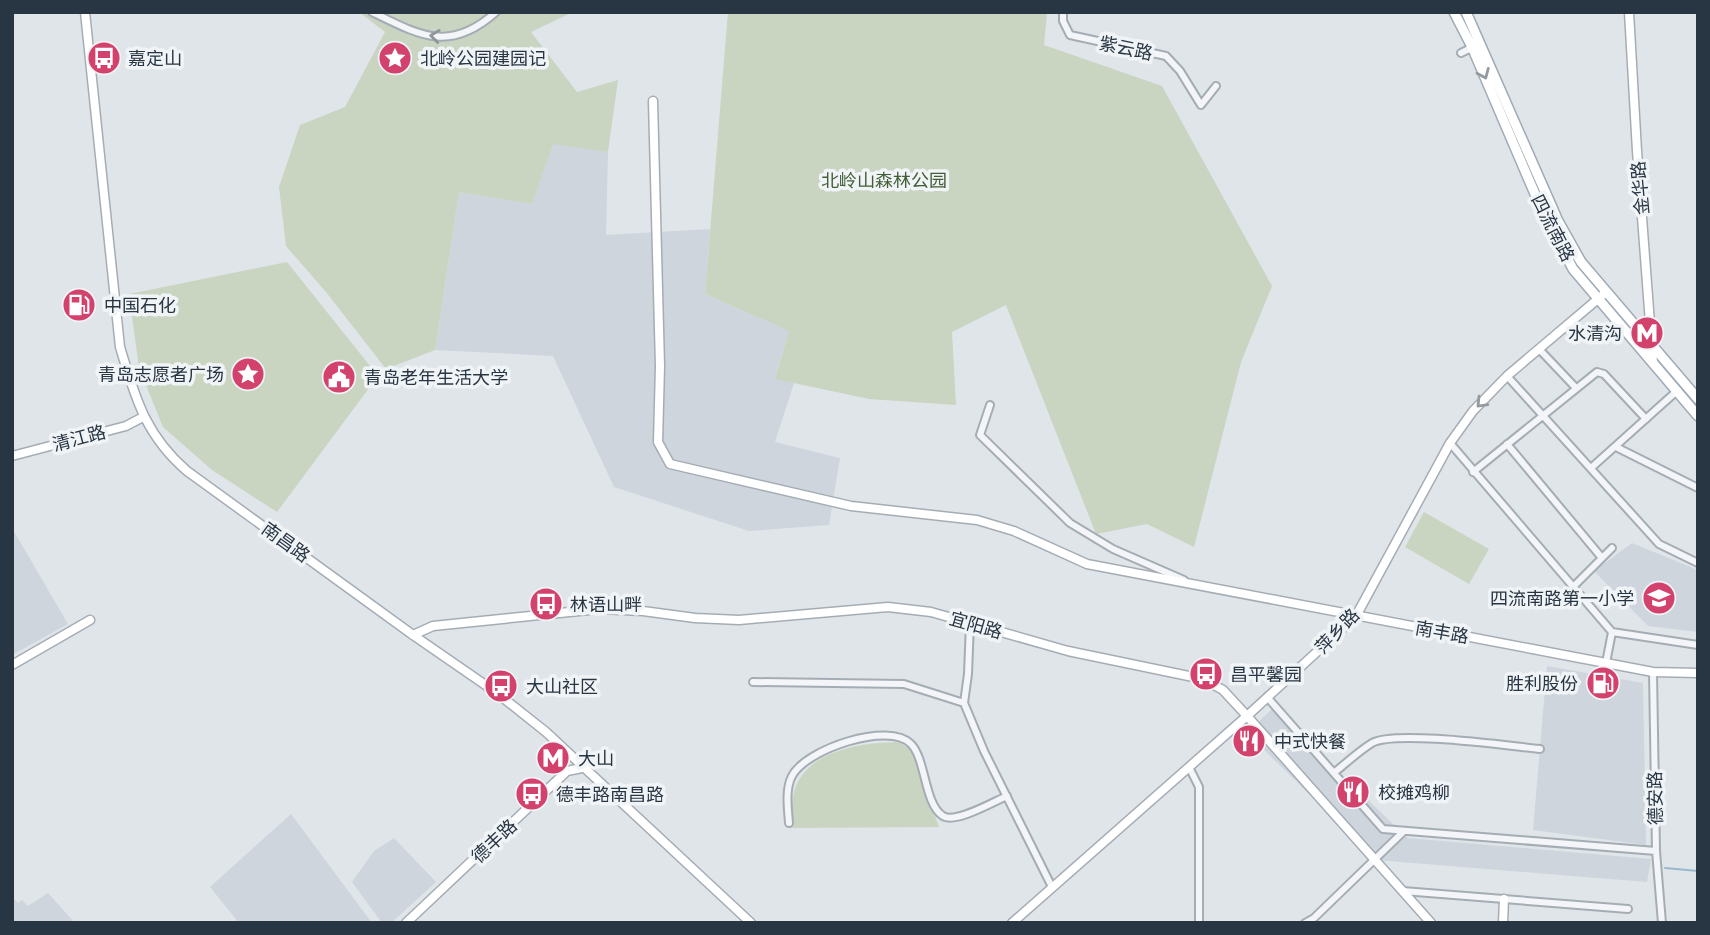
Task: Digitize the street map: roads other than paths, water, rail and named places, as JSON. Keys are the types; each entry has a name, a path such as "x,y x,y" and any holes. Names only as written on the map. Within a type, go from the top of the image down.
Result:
{"main road":[{"name":"南昌路","path":"85,12 120,347 143,416 161,446 187,471 497,693 546,732 587,767 751,923"},
{"name":"四流南路","path":"1454,12 1477,45"},
{"name":"四流南路","path":"1466,12 1551,229 1573,268 1652,346 1698,416"},
{"name":"金华路","path":"1629,12 1653,363"},
{"name":"南丰路","path":"653,102 660,366 658,442 670,464 851,506 977,520 1014,531 1087,564 1653,673 1698,673"},
{"name":"四流南路","path":"1602,296 1653,363 1681,388 1696,394"},
{"name":"萍乡路","path":"1012,923 1189,768 1356,616 1451,443 1473,411 1507,376 1602,296"},
{"name":"清江路","path":"12,456 126,426 143,416"},
{"name":"宜阳路","path":"413,635 433,625 600,609 739,620 888,607 931,612 1068,651 1203,679 1223,690 1431,923"},
{"path":"12,665 90,620"},
{"name":"德丰路","path":"406,923 567,771 587,767"},
{"path":"1503,923 1504,899"}],"street":[{"path":"372,12 413,33 444,39 467,31 496,12"},
{"name":"紫云路","path":"1063,12 1063,21 1070,35 1166,57 1180,71 1200,105 1216,86"},
{"path":"1461,54 1477,45"},
{"path":"1539,349 1576,388"},
{"path":"1474,472 1597,372 1604,374 1646,419"},
{"path":"1507,376 1659,544 1698,563"},
{"path":"1591,468 1681,388"},
{"path":"990,405 980,435 1070,523 1113,549 1188,582"},
{"path":"1451,443 1612,632 1698,645"},
{"path":"1507,444 1602,558"},
{"path":"1616,447 1698,488"},
{"path":"1573,587 1612,548"},
{"path":"970,623 964,703 1052,887"},
{"path":"1606,663 1612,632"},
{"name":"德安路","path":"1653,673 1656,851 1662,923"},
{"path":"752,682 904,684 964,703"},
{"path":"1267,697 1383,829 1656,851"},
{"path":"789,823 788,789 791,776 799,766 822,749 852,740 891,735 903,738 913,745 934,808 944,817 954,820 1007,796"},
{"path":"1334,773 1374,742 1391,738 1540,749"},
{"path":"1189,768 1199,788 1199,923"},
{"path":"1305,923 1314,920 1404,831"},
{"path":"1403,891 1628,909"}],"waterway":[{"path":"1665,868 1698,871"}],"place":[{"name":"嘉定山","path":"104,58"},
{"name":"北岭公园建园记","path":"395,58"},
{"name":"中国石化","path":"79,305"},
{"name":"水清沟","path":"1647,333"},
{"name":"青岛志愿者广场","path":"248,374"},
{"name":"青岛老年生活大学","path":"339,377"},
{"name":"四流南路第一小学","path":"1659,598"},
{"name":"林语山畔","path":"546,604"},
{"name":"昌平馨园","path":"1206,674"},
{"name":"胜利股份","path":"1603,683"},
{"name":"大山社区","path":"501,686"},
{"name":"中式快餐","path":"1249,741"},
{"name":"大山","path":"553,758"},
{"name":"校摊鸡柳","path":"1353,792"},
{"name":"德丰路南昌路","path":"532,794"}],"park label":[{"name":"北岭山森林公园","path":"884,180"}]}
